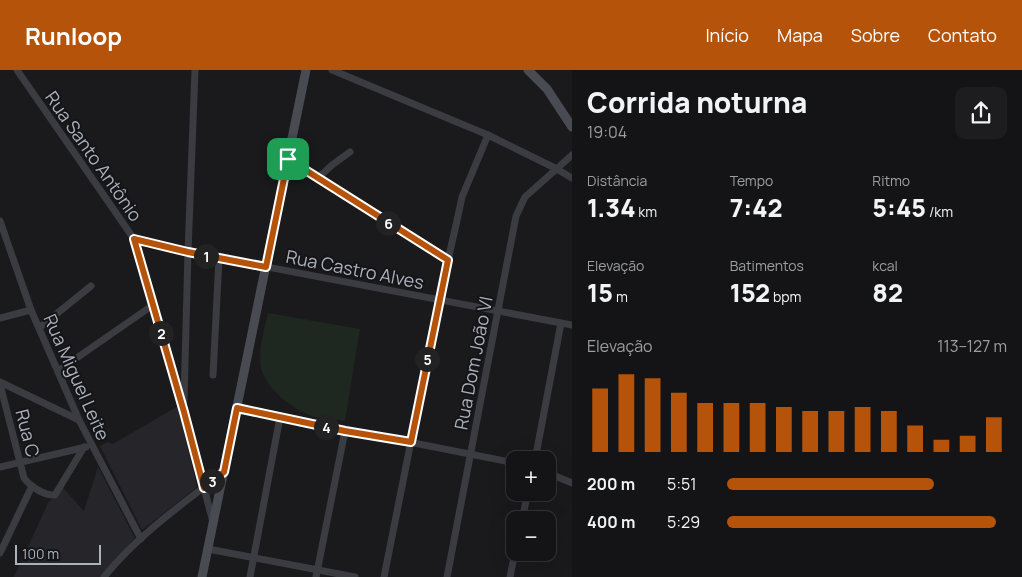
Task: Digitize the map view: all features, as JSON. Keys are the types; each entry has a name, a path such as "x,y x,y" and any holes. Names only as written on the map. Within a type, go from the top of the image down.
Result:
{"street":[{"name":"Rua Santo Antônio","path":"17,70 134,239 184,412 213,522"},
{"path":"184,412 183,385 195,70"},
{"path":"202,577 306,70"},
{"path":"332,70 488,135 556,168 572,178"},
{"path":"348,76 354,70"},
{"path":"528,70 547,89 572,127"},
{"path":"384,577 439,300 462,197 488,135"},
{"path":"318,178 350,152"},
{"name":"Rua Dom João VI","path":"447,577 516,216 526,198 572,154"},
{"path":"288,159 448,260"},
{"name":"Rua Miguel Leite","path":"0,221 2,232 30,310 58,370 88,446 141,539"},
{"name":"Rua Castro Alves","path":"134,239 188,252 572,325"},
{"path":"213,375 219,258"},
{"path":"39,328 91,286"},
{"path":"58,370 153,305"},
{"path":"0,318 30,310"},
{"path":"537,451 561,323"},
{"path":"0,383 79,420"},
{"name":"Rua C","path":"0,383 24,478 32,486"},
{"path":"237,408 345,431 506,461"},
{"path":"250,577 280,417"},
{"path":"317,573 345,431"},
{"path":"0,467 88,446"},
{"path":"0,553 32,486 49,496 55,495 88,446"},
{"path":"104,577 141,539 224,472"},
{"path":"556,476 572,483"},
{"path":"208,549 317,573 355,577"},
{"path":"510,577 514,561"}],"shaded area":[{"path":"268,313 360,329 345,421 316,417 300,411 279,396 268,382 261,368 260,354"},
{"path":"178,406 197,487 142,530 100,446 107,442 113,444"},
{"path":"98,467 135,538 100,577 14,577 49,501 56,497 62,487 84,511"}],"route":[{"path":"288,159 448,260 411,442 345,431 237,408 224,472 204,488 134,239 188,252 266,267 288,159"}]}
